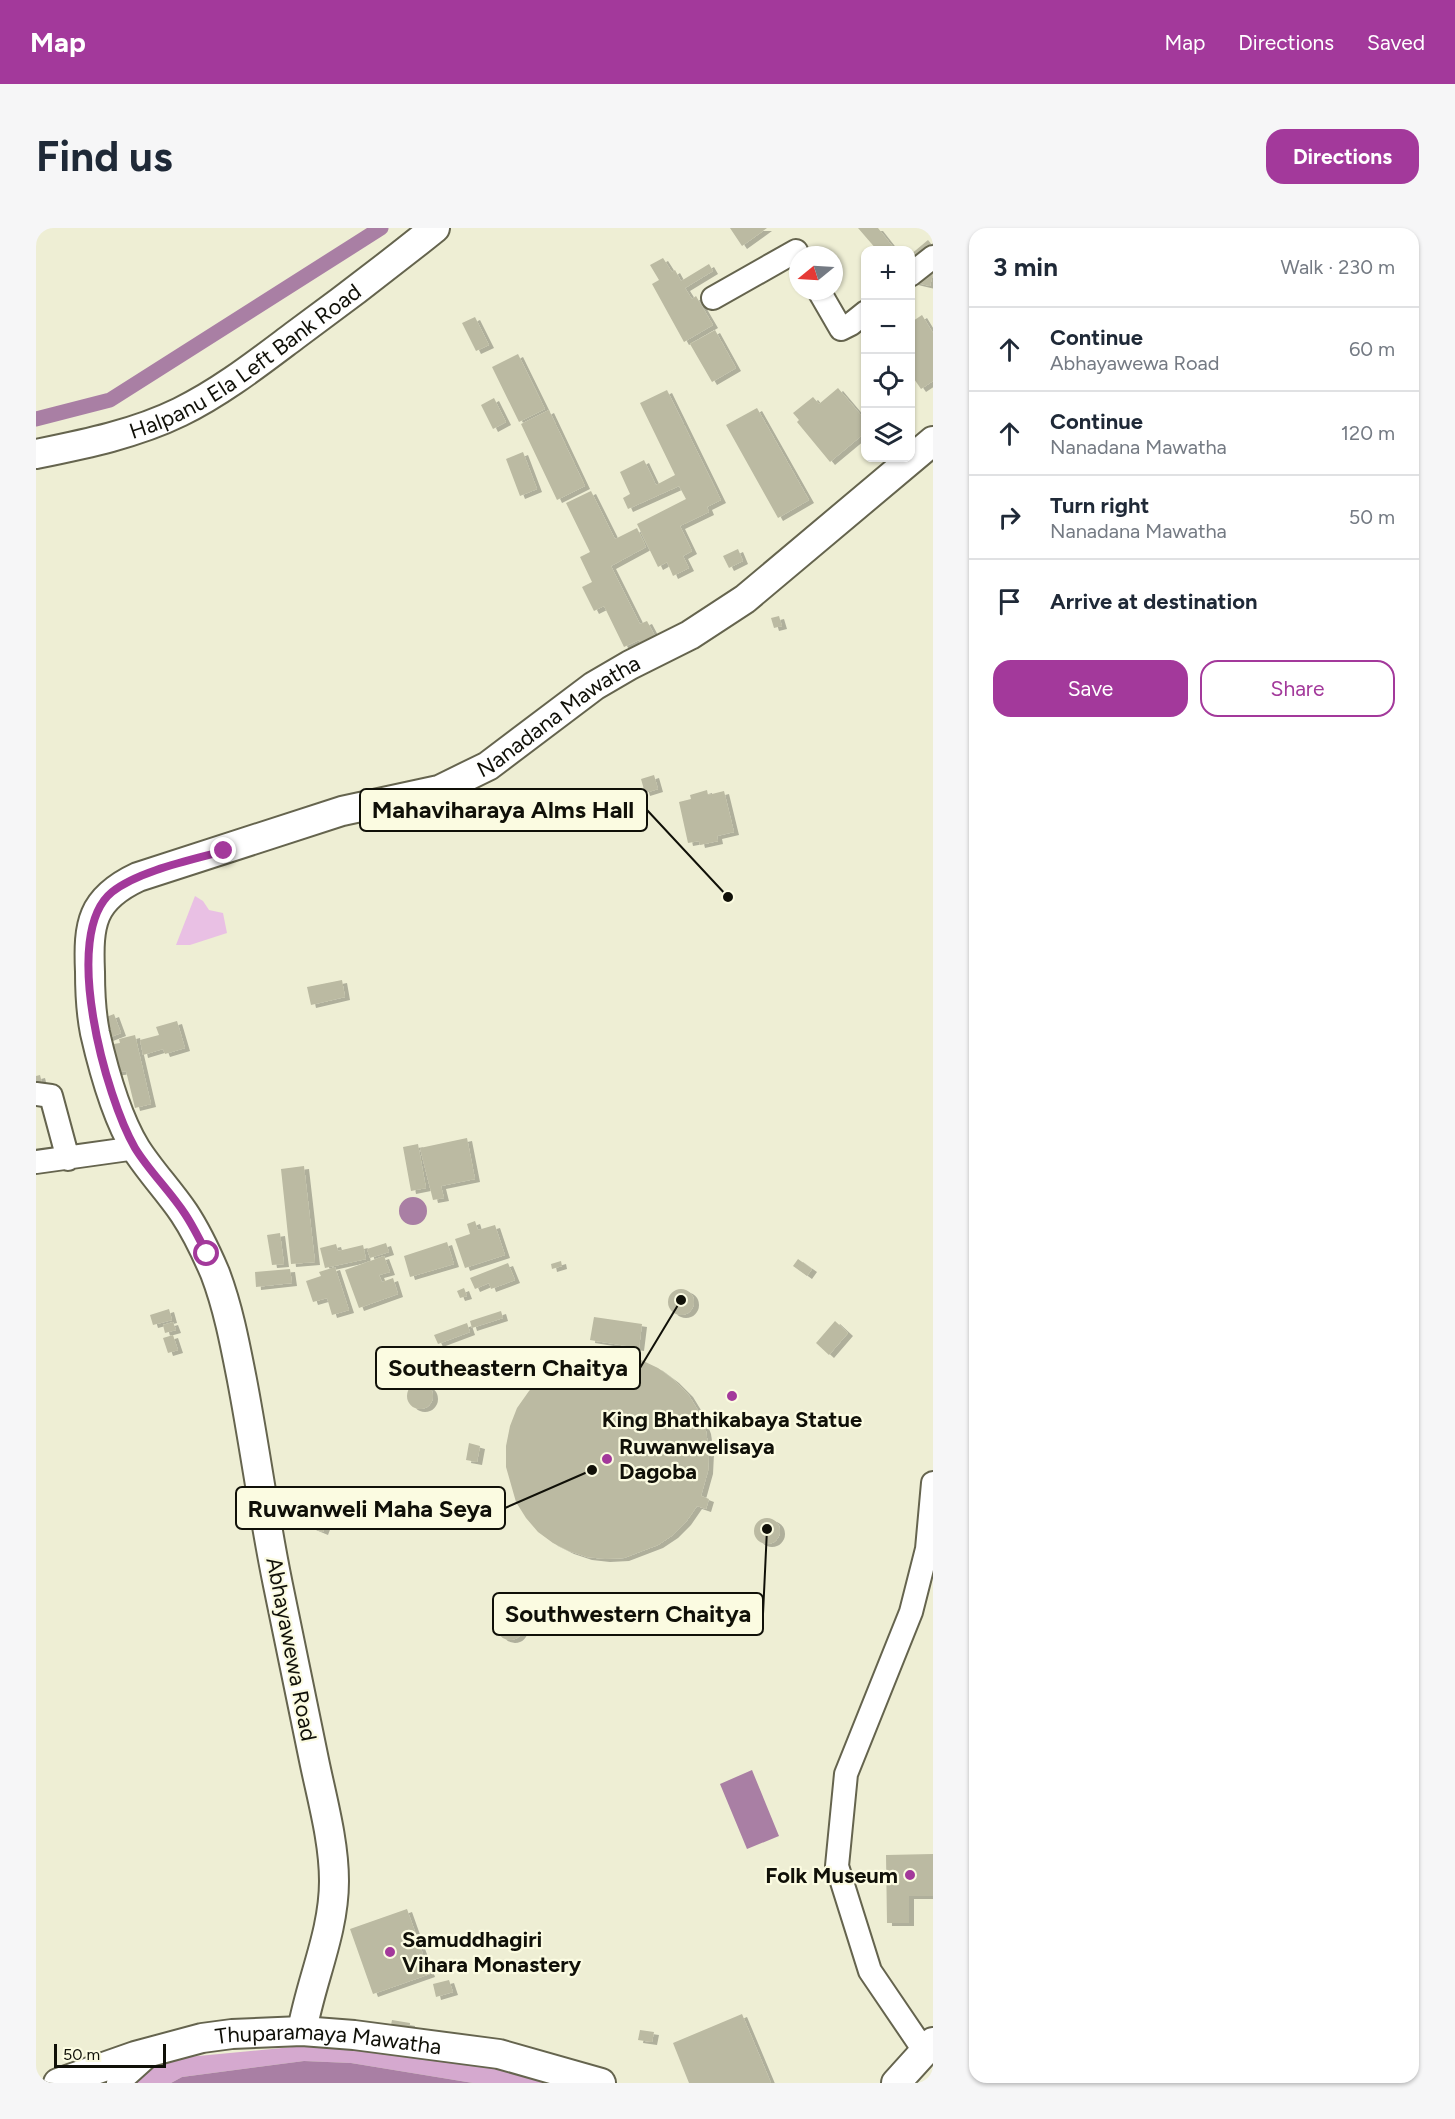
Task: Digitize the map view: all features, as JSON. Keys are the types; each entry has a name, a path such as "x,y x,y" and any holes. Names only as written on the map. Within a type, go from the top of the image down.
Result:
{"main road":[{"name":"Halpanu Ela Left Bank Road","path":"36,454 115,436 160,421 197,403 257,364 435,228"},
{"name":"Nanadana Mawatha","path":"135,1148 101,1059 91,999 89,948 91,926 96,913 111,893 138,878 305,822 342,811 439,790 488,766 594,686 690,635 745,599 933,441"},
{"name":"Abhayawewa Road","path":"135,1148 196,1232 216,1275 227,1311 250,1422 277,1581 324,1808 334,1873 333,1902 326,1944 307,2001 303,2031"},
{"name":"Thuparamaya Mawatha","path":"58,2083 156,2049 202,2038 232,2034 303,2031 354,2035 499,2054 601,2083"},
{"path":"896,2083 929,2047"}],"street":[{"path":"714,298 789,255"},
{"path":"915,271 933,256"},
{"path":"824,300 841,329 861,316"},
{"path":"36,1094 51,1096 68,1159"},
{"path":"36,1162 135,1148"},
{"path":"929,2047 870,1971 837,1866 846,1774 910,1612 927,1549 933,1483"},
{"path":"118,2083 156,2049"}],"shaded area":[{"path":"195,896 203,901 209,910 223,913 227,933 190,945 176,945"},
{"path":"413,1197 423,1201 427,1211 423,1221 413,1225 403,1221 399,1211 403,1201"},
{"path":"752,1770 779,1836 747,1849 720,1784"},
{"path":"313,2045 388,2050 493,2064 549,2083 473,2083 351,2063 304,2061 182,2077 171,2083 96,2083 177,2058"},
{"path":"304,2061 351,2063 473,2083 171,2083 182,2077"}],"building":[{"path":"730,228 767,228 742,246"},
{"path":"858,228 878,228 892,246 874,246"},
{"path":"928,240 933,246 915,263 915,251"},
{"path":"663,258 672,272 675,270 681,281 709,264 713,271 685,288 692,299 696,296 713,325 684,342 652,284 659,280 650,265"},
{"path":"916,270 933,274 930,286 915,282"},
{"path":"922,315 933,333 933,381 921,389 915,380 915,320"},
{"path":"475,317 489,345 476,351 462,323"},
{"path":"715,330 736,368 712,382 690,344"},
{"path":"518,354 545,409 519,422 492,367"},
{"path":"838,388 861,415 861,436 830,462 797,422 799,420 793,413 813,397 819,404"},
{"path":"667,390 721,500 707,507 709,512 680,526 692,551 683,556 689,568 673,576 667,562 658,567 637,524 686,499 679,486 628,509 623,498 630,494 620,472 644,460 656,485 675,475 640,403"},
{"path":"494,398 506,422 493,429 481,405"},
{"path":"757,408 809,500 778,518 726,425"},
{"path":"549,410 585,486 557,500 521,424"},
{"path":"523,452 537,489 520,496 506,459"},
{"path":"591,491 615,539 637,528 646,547 611,566 640,624 647,621 655,636 640,643 639,640 624,647 604,606 594,611 582,587 592,582 580,557 590,552 566,503"},
{"path":"738,549 743,561 729,568 723,556"},
{"path":"779,616 782,626 774,628 771,618"},
{"path":"654,775 658,789 645,793 641,779"},
{"path":"707,790 708,795 724,791 734,832 717,836 718,841 700,845 699,841 688,843 679,802 691,799 690,795"},
{"path":"342,980 345,997 311,1005 307,987"},
{"path":"114,1014 121,1033 108,1038 101,1019"},
{"path":"177,1021 185,1048 165,1054 163,1049 143,1055 140,1040 159,1035 156,1027"},
{"path":"135,1035 151,1104 135,1108 126,1071 112,1073 107,1045 120,1043 119,1039"},
{"path":"40,1075 42,1083 36,1086 36,1076"},
{"path":"467,1138 475,1179 441,1186 444,1198 433,1200 420,1148"},
{"path":"418,1144 426,1188 411,1191 403,1147"},
{"path":"304,1166 315,1262 291,1264 281,1169"},
{"path":"475,1221 478,1230 495,1225 505,1255 465,1268 455,1239 470,1234 467,1224"},
{"path":"280,1233 284,1264 272,1265 267,1235"},
{"path":"447,1242 454,1264 410,1277 404,1256"},
{"path":"386,1243 389,1252 370,1258 367,1249"},
{"path":"336,1244 338,1251 363,1245 366,1259 325,1268 320,1248"},
{"path":"384,1256 390,1272 379,1275 382,1282 393,1278 398,1294 359,1308 345,1270"},
{"path":"798,1259 812,1269 807,1276 793,1266"},
{"path":"561,1261 562,1266 552,1269 551,1264"},
{"path":"508,1263 515,1280 491,1289 489,1283 475,1289 470,1278"},
{"path":"335,1267 349,1310 332,1315 327,1298 313,1302 306,1281 321,1276 319,1272"},
{"path":"290,1269 292,1283 256,1287 255,1272"},
{"path":"464,1288 467,1296 460,1298 457,1291"},
{"path":"681,1289 690,1293 694,1302 690,1311 681,1315 672,1311 668,1302 672,1293"},
{"path":"169,1309 172,1320 153,1325 150,1315"},
{"path":"501,1311 503,1318 472,1328 470,1321"},
{"path":"594,1317 642,1324 639,1348 590,1340"},
{"path":"835,1321 848,1333 829,1355 816,1343"},
{"path":"173,1322 176,1330 165,1333 163,1325"},
{"path":"467,1323 470,1332 438,1344 434,1335"},
{"path":"173,1335 178,1350 168,1353 163,1338"},
{"name":"Ruwanwelisaya Dagoba","path":"599,1354 639,1359 658,1368 674,1380 688,1394 699,1412 706,1431 709,1451 708,1471 701,1496 709,1499 706,1509 697,1506 673,1535 658,1545 624,1558 587,1557 553,1543 538,1532 516,1502 506,1467 506,1446 510,1426 517,1408 529,1391 543,1376 555,1369 553,1366 571,1358 572,1361"},
{"path":"420,1383 429,1387 433,1396 429,1405 420,1409 411,1405 407,1396 411,1387"},
{"path":"469,1443 480,1446 477,1462 466,1460"},
{"path":"767,1518 776,1522 780,1531 776,1540 767,1544 758,1540 754,1531 758,1522"},
{"path":"314,1519 326,1524 323,1532 311,1527"},
{"path":"510,1614 519,1618 523,1627 519,1636 510,1640 501,1636 497,1627 501,1618"},
{"name":"Folk Museum","path":"933,1854 933,1896 909,1896 909,1923 887,1923 886,1855"},
{"name":"Samuddhagiri Vihara Monastery","path":"407,1909 430,1974 373,1994 350,1929"},
{"path":"449,1980 453,1992 436,1997 433,1984"},
{"path":"742,2014 771,2083 689,2083 673,2043"},
{"path":"392,2020 410,2023 409,2034 390,2030"},
{"path":"640,2030 654,2032 652,2042 638,2040"}],"waterway":[{"path":"36,419 110,400 381,228"}],"place":[{"name":"Mahaviharaya Alms Hall","path":"728,897"},
{"name":"Southeastern Chaitya","path":"681,1300"},
{"name":"King Bhathikabaya Statue","path":"732,1396"},
{"name":"Ruwanwelisaya Dagoba","path":"607,1459"},
{"name":"Ruwanweli Maha Seya","path":"592,1470"},
{"name":"Southwestern Chaitya","path":"767,1529"},
{"name":"Folk Museum","path":"910,1875"},
{"name":"Samuddhagiri Vihara Monastery","path":"390,1952"}],"route":[{"path":"207,1254 184,1213 135,1148 125,1127 101,1059 94,1029 89,948 91,926 96,913 111,893 138,878 224,851"}]}
